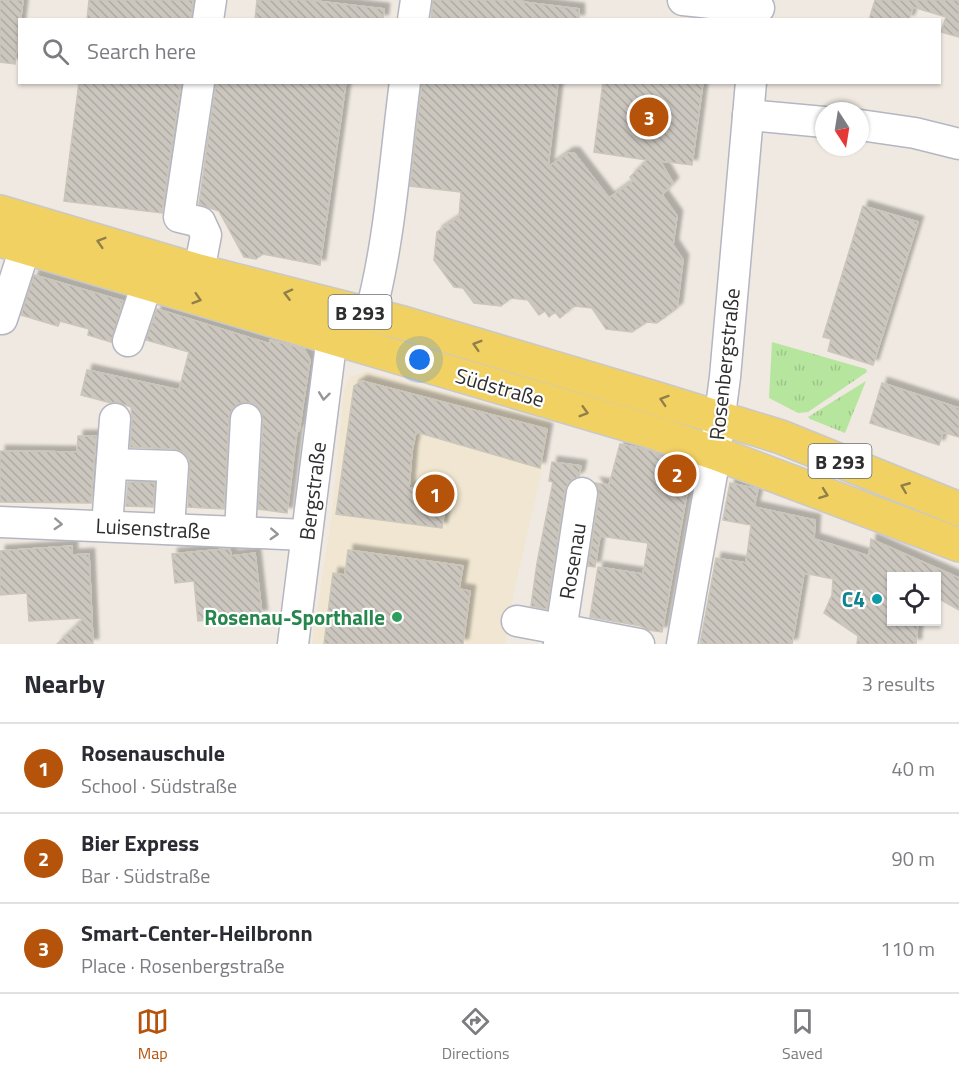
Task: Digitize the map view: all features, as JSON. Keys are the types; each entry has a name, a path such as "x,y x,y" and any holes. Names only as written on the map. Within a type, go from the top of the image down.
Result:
{"main road":[{"name":"Südstraße","path":"0,212 200,272 403,322 781,437 959,509"},
{"name":"Südstraße","path":"13,244 622,423 715,453 866,518 959,544"}],"street":[{"path":"208,18 211,0"},
{"path":"413,18 416,0"},
{"path":"683,0 759,9"},
{"path":"199,84 178,218 200,222 206,235 200,272"},
{"path":"369,315 384,241 405,84"},
{"name":"Rosenbergstraße","path":"682,644 715,453 726,365 751,84"},
{"path":"748,115 815,121"},
{"path":"869,126 915,133 959,144"},
{"path":"2,319 13,244"},
{"path":"128,341 147,284"},
{"name":"Bergstraße","path":"293,644 330,352 329,338"},
{"path":"107,526 115,419"},
{"path":"240,532 246,419"},
{"path":"112,464 173,466 169,529"},
{"name":"Rosenau","path":"560,636 582,493"},
{"name":"Luisenstraße","path":"0,522 306,536"},
{"name":"Rosenau","path":"517,621 560,636 639,644"}],"shaded area":[{"path":"367,371 550,422 505,644 312,644 332,515 344,390 350,377"}],"green space":[{"path":"772,342 866,369 867,372 808,412 798,413 769,398"},
{"path":"866,381 845,433 808,417"}],"building":[{"path":"0,0 23,0 21,18 18,18 15,64 0,62"},
{"path":"89,0 193,0 191,18 87,18"},
{"path":"257,0 307,0 384,9 383,18 255,18"},
{"path":"433,0 523,0 523,2 579,9 579,18 431,18"},
{"path":"875,0 959,0 959,37 941,32 946,17 913,7 910,18 870,18"},
{"path":"79,84 181,84 162,213 64,201"},
{"path":"216,84 346,84 320,265 263,254 256,259 244,257 219,211 199,204"},
{"path":"422,84 558,84 548,167 568,153 574,153 609,198 633,181 630,177 647,160 594,152 603,84 703,84 692,165 660,161 673,183 662,195 677,216 673,245 683,260 677,308 657,323 647,322 632,332 606,329 592,308 574,306 560,318 555,312 549,317 545,311 539,315 528,300 511,298 501,306 474,303 463,288 454,287 434,260 437,232 459,217 461,192 410,186"},
{"path":"863,206 918,222 873,365 828,351 831,339 823,337"},
{"path":"34,275 123,301 111,342 88,335 89,329 60,321 58,326 21,315"},
{"path":"157,309 270,344 270,340 304,349 310,360 299,431 297,431 287,513 258,509 263,420 261,411 255,404 246,402 238,404 232,409 229,418 224,509 188,507 190,466 189,459 183,452 174,449 130,447 131,407 81,395 87,370 179,390 189,352 146,340"},
{"path":"362,381 547,429 540,468 416,432 409,488 447,492 442,528 336,514 354,386"},
{"path":"882,383 959,408 959,437 943,432 939,445 870,423"},
{"path":"78,436 96,436 91,503 0,502 0,451 77,452"},
{"path":"620,444 652,451 692,465 662,632 590,617 598,567 643,574 648,543 600,536 595,567 588,566 599,496 595,483 609,485"},
{"path":"552,462 581,466 579,476 569,482 565,490 547,609 531,606 553,482 549,481"},
{"path":"128,482 155,483 153,507 126,506"},
{"path":"730,483 758,489 754,507 815,520 814,539 869,556 871,539 959,578 959,610 941,600 941,572 887,572 887,626 918,626 916,644 857,644 858,636 824,613 832,595 833,579 804,573 792,644 700,644 716,558 746,563 751,525 723,520"},
{"path":"72,546 72,555 89,554 93,644 57,644 84,618 29,621 27,593 0,595 0,551"},
{"path":"230,549 231,556 255,553 262,615 198,621 194,581 175,583 172,554"},
{"name":"Rosenau-Sporthalle","path":"348,550 463,566 459,589 470,591 463,644 324,644 333,573 345,575"}],"place":[{"name":"Smart-Center-Heilbronn","path":"649,117"},
{"name":"Bier Express","path":"677,474"},
{"name":"Rosenauschule","path":"435,494"},
{"name":"C4","path":"877,599"},
{"name":"Rosenau-Sporthalle","path":"397,617"}]}
